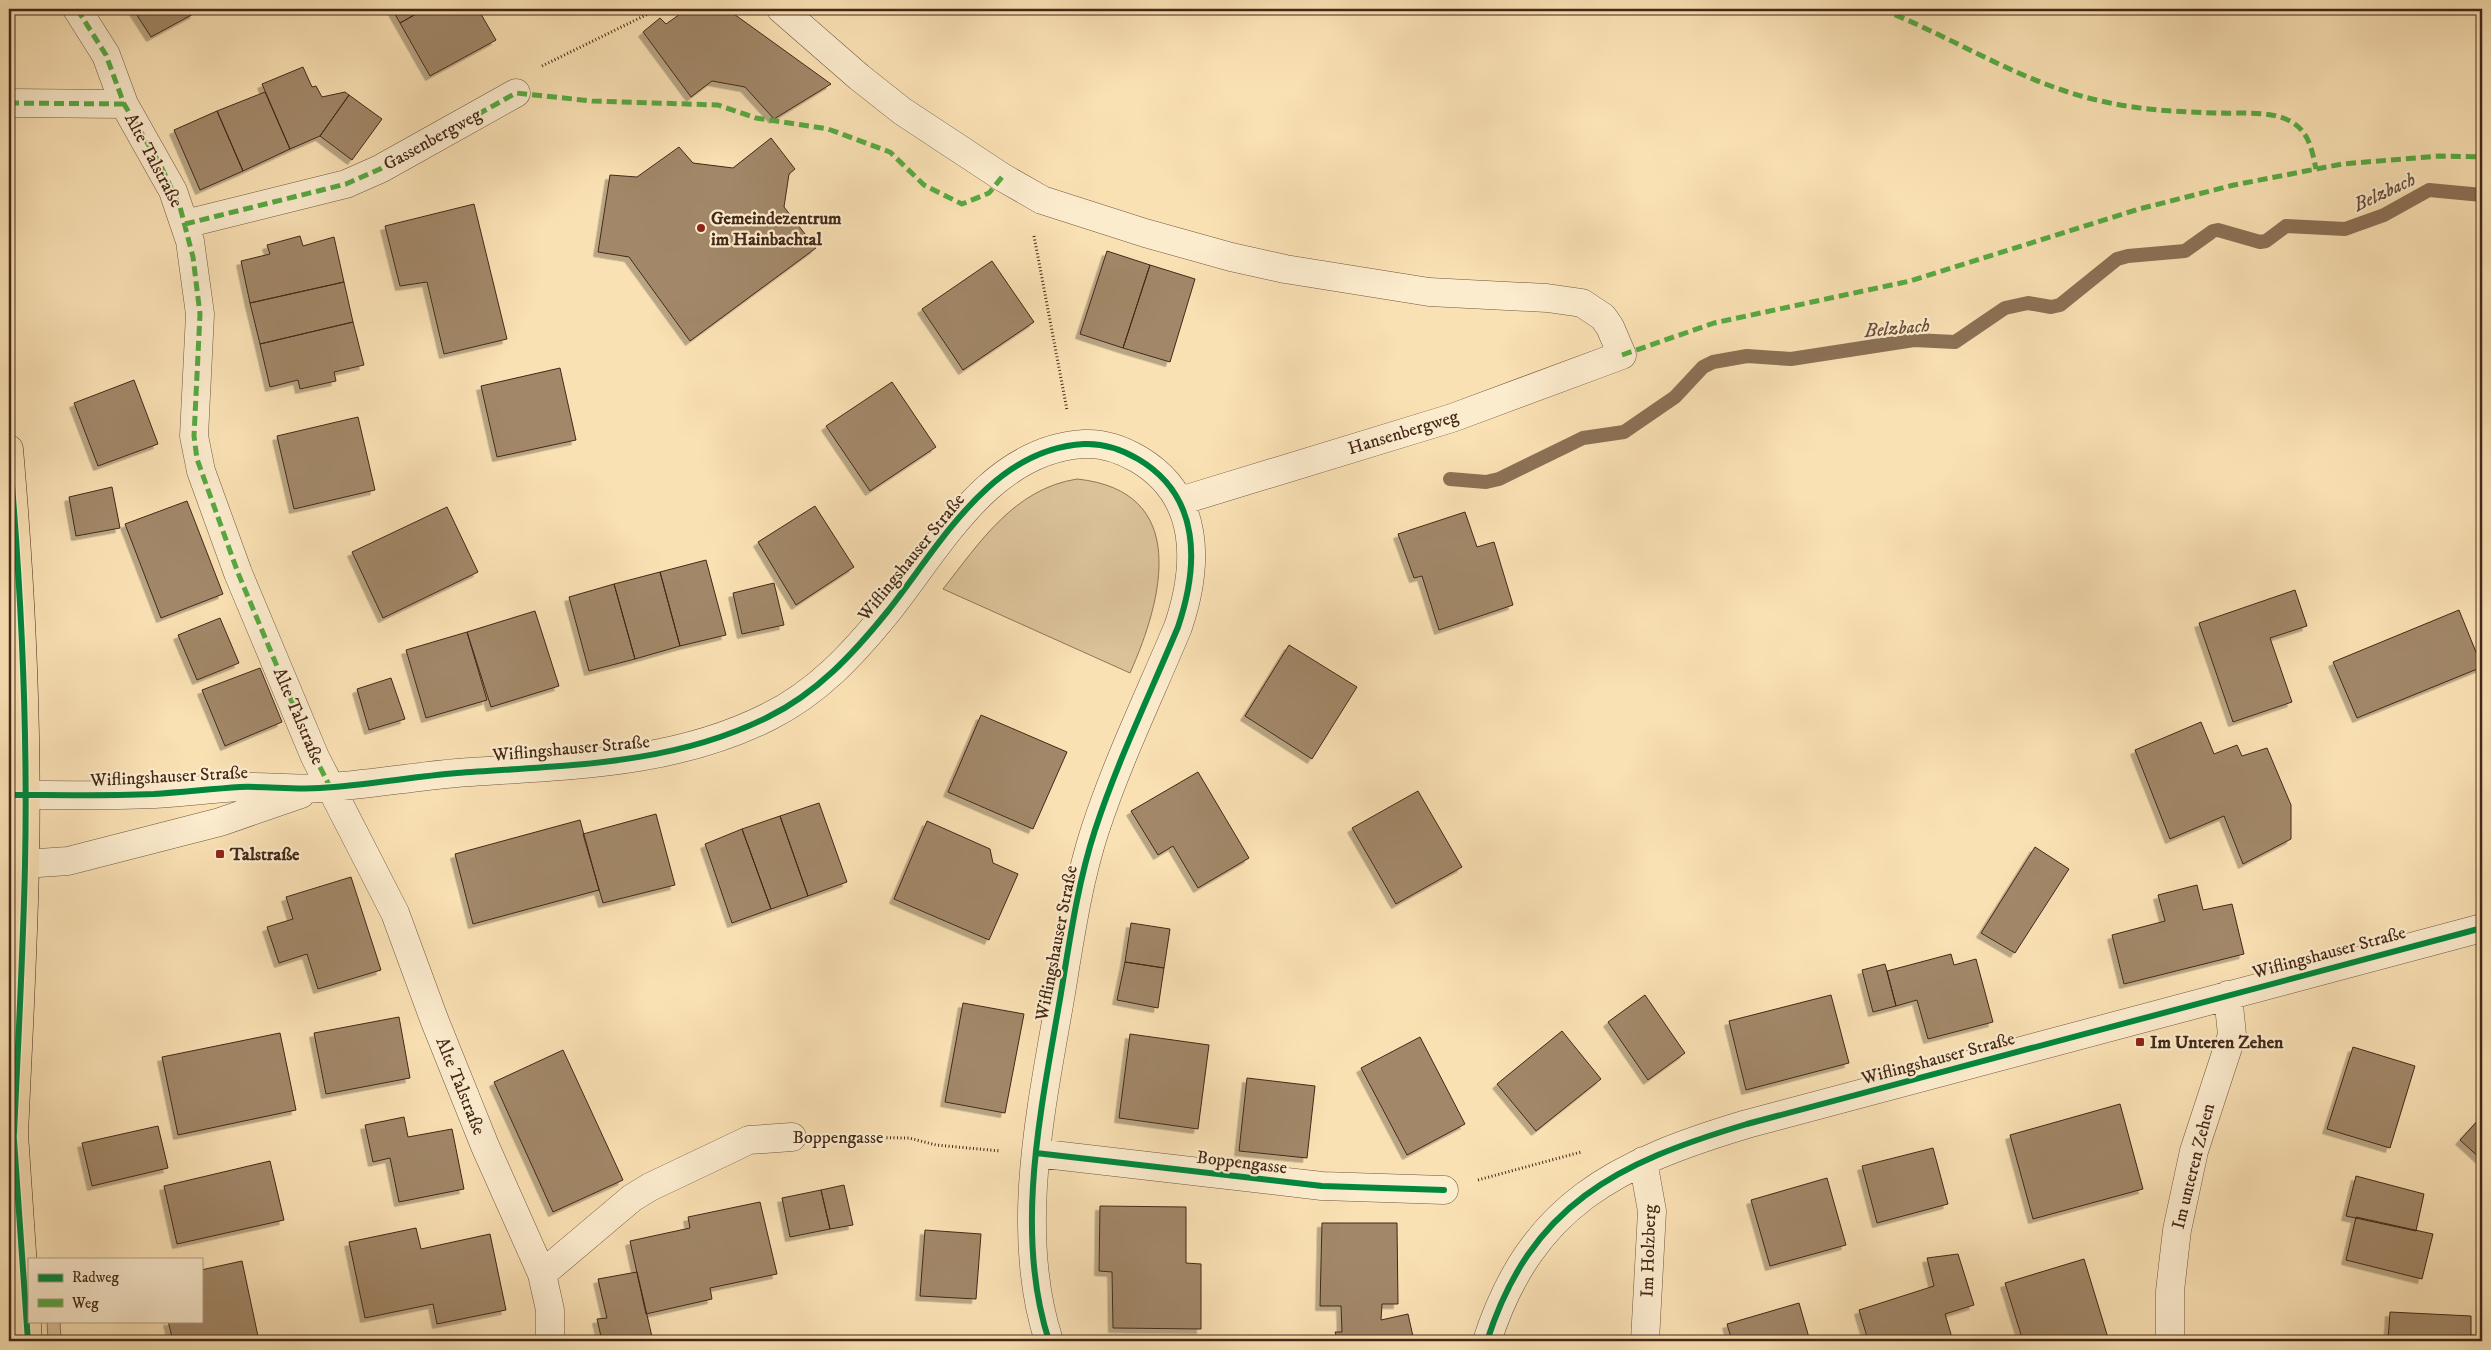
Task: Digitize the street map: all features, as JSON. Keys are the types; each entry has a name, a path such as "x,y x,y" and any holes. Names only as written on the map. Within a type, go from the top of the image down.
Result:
{"main road":[{"path":"9,449 22,672 17,795 14,1134 28,1341"},
{"path":"9,1104 14,1134"}],"street":[{"name":"Alte Talstraße","path":"77,9 106,55 124,104 160,164 173,191 185,224 193,257 200,314 194,436 197,459 238,573 315,757 324,788 395,913 484,1146 542,1274 550,1310 550,1341"},
{"path":"781,9 859,77 902,111 1026,193"},
{"name":"Gassenbergweg","path":"185,224 346,184 380,169 516,93"},
{"name":"Alte Talstraße","path":"9,103 124,104"},
{"name":"Hansenbergweg","path":"1026,193 1059,207 1258,264 1429,292 1547,298 1582,303 1602,317 1610,327 1622,356 1452,418 1180,501"},
{"name":"Wiflingshauser Straße","path":"17,795 121,795 244,787 324,788 441,775 626,761 695,745 749,726 795,701 830,675 887,611 961,517 995,480 1013,467 1054,448 1072,445 1102,445 1130,454 1167,482 1180,501 1188,525 1191,556 1185,608 1105,802 1088,851 1076,909 1049,1064 1036,1153 1033,1211 1034,1266 1040,1307 1049,1341"},
{"name":"Wiflingshauser Straße","path":"17,865 68,861 86,857 220,822 324,788"},
{"name":"Wiflingshauser Straße","path":"1487,1341 1509,1285 1529,1252 1541,1237 1588,1193 1622,1170 1643,1161 1705,1137 1747,1124 2482,928"},
{"name":"Im unteren Zehen","path":"2170,1341 2170,1291 2177,1230 2194,1151 2232,1035 2228,995"},
{"name":"Boppengasse","path":"542,1274 646,1189 749,1140 792,1137"},
{"name":"Boppengasse","path":"1036,1153 1322,1186 1444,1190"},
{"name":"Im Holzberg","path":"1643,1161 1652,1212 1645,1341"}],"path":[{"path":"516,93 542,66 658,9"},
{"path":"1026,193 1072,445"},
{"path":"1444,1190 1591,1149"}],"shaded area":[{"path":"1077,479 1113,488 1138,504 1153,526 1159,553 1158,582 1152,613 1130,673 943,589 985,536 1017,506 1035,494 1055,485"},
{"path":"47,1322 60,1322 61,1341 48,1341"}],"building":[{"path":"133,9 192,9 195,13 151,37"},
{"path":"392,9 425,9 400,23"},
{"path":"425,9 478,9 496,40 430,76 400,23"},
{"path":"697,9 727,9 831,84 774,119 745,87 712,81 691,97 643,32 660,18 666,24 683,12"},
{"path":"303,67 312,87 316,86 322,97 345,92 349,95 320,136 290,149 262,84"},
{"path":"265,92 290,149 243,171 217,111"},
{"path":"349,95 382,119 352,160 320,136"},
{"path":"217,111 243,171 200,190 174,130"},
{"name":"Gemeindezentrum im Hainbachtal","path":"771,138 795,169 789,174 784,207 816,248 690,341 629,257 598,252 610,175 637,177 679,147 693,163 733,168"},
{"path":"474,204 507,339 444,354 427,282 400,286 385,226"},
{"path":"300,236 303,246 334,237 344,282 250,303 241,261 270,254 267,245"},
{"path":"1107,251 1150,265 1123,348 1080,334"},
{"path":"992,261 1034,322 963,370 922,309"},
{"path":"1150,265 1195,279 1170,362 1123,348"},
{"path":"344,282 353,322 260,344 250,303"},
{"path":"353,322 364,365 334,372 336,381 300,389 298,380 270,387 260,344"},
{"path":"560,368 576,440 497,457 481,386"},
{"path":"134,380 158,444 98,466 74,403"},
{"path":"892,382 936,447 870,491 826,426"},
{"path":"358,417 375,490 294,509 277,436"},
{"path":"112,487 120,528 76,536 69,497"},
{"path":"187,501 223,594 161,618 125,524"},
{"path":"815,506 854,567 796,605 758,542"},
{"path":"447,507 478,572 383,618 352,552"},
{"path":"1465,512 1477,547 1494,542 1513,605 1439,630 1422,576 1414,578 1398,534"},
{"path":"706,560 726,635 680,646 660,572"},
{"path":"660,572 680,646 635,659 614,584"},
{"path":"774,583 784,625 742,634 733,593"},
{"path":"614,584 635,659 589,671 569,597"},
{"path":"2295,590 2307,626 2270,638 2292,702 2233,722 2199,623"},
{"path":"2459,610 2482,667 2357,718 2333,662"},
{"path":"535,611 559,686 491,707 467,632"},
{"path":"220,618 239,663 197,680 178,635"},
{"path":"467,632 487,700 426,718 406,650"},
{"path":"1289,645 1357,687 1312,759 1245,716"},
{"path":"260,668 282,722 225,746 202,690"},
{"path":"391,678 405,719 369,730 357,689"},
{"path":"981,715 1067,752 1033,829 948,792"},
{"path":"2201,722 2214,754 2237,745 2242,756 2267,748 2291,805 2291,839 2243,864 2224,816 2170,839 2135,750"},
{"path":"1198,772 1249,858 1198,888 1173,846 1158,855 1131,811"},
{"path":"1418,791 1462,867 1396,904 1352,828"},
{"path":"819,803 847,882 808,896 780,816"},
{"path":"656,814 675,885 603,903 583,834"},
{"path":"780,816 808,896 771,909 742,829"},
{"path":"580,820 599,890 473,924 455,854"},
{"path":"927,821 990,849 993,863 1018,874 989,940 894,899"},
{"path":"742,829 771,909 732,923 705,844"},
{"path":"2035,847 2069,869 2015,953 1981,933"},
{"path":"351,877 381,970 318,989 307,954 279,963 267,927 293,919 286,897"},
{"path":"2197,885 2203,910 2232,904 2244,954 2124,984 2112,935 2165,921 2158,895"},
{"path":"1131,923 1170,929 1164,968 1125,962"},
{"path":"1951,954 1954,965 1976,959 1993,1022 1928,1039 1917,1000 1896,1006 1887,971"},
{"path":"1125,962 1164,968 1158,1008 1117,1000"},
{"path":"1885,964 1896,1006 1873,1012 1862,970"},
{"path":"1645,995 1685,1053 1648,1080 1608,1022"},
{"path":"1831,995 1849,1063 1746,1090 1729,1021"},
{"path":"963,1003 1024,1014 1005,1113 945,1102"},
{"path":"399,1017 410,1078 326,1094 314,1033"},
{"path":"1562,1031 1601,1079 1536,1131 1497,1084"},
{"path":"280,1033 296,1110 178,1135 162,1057"},
{"path":"1130,1034 1209,1045 1198,1129 1119,1118"},
{"path":"1420,1037 1465,1124 1407,1155 1361,1068"},
{"path":"2353,1047 2415,1066 2390,1148 2327,1129"},
{"path":"563,1050 623,1180 553,1212 494,1082"},
{"path":"1247,1078 1315,1086 1307,1158 1239,1151"},
{"path":"2120,1104 2143,1189 2033,1219 2010,1135"},
{"path":"2482,1116 2482,1160 2460,1140"},
{"path":"404,1117 408,1137 452,1129 464,1189 399,1202 390,1158 373,1162 365,1125"},
{"path":"158,1126 168,1168 92,1186 82,1143"},
{"path":"1933,1148 1948,1204 1877,1223 1862,1166"},
{"path":"270,1161 284,1220 177,1244 164,1186"},
{"path":"2356,1176 2424,1194 2416,1231 2346,1216"},
{"path":"1827,1178 1846,1245 1770,1266 1751,1200"},
{"path":"844,1185 853,1225 830,1229 821,1190"},
{"path":"821,1190 830,1229 790,1237 782,1198"},
{"path":"760,1202 777,1274 710,1288 712,1299 646,1314 630,1241 690,1228 688,1217"},
{"path":"1100,1206 1186,1207 1186,1263 1201,1264 1201,1329 1113,1328 1112,1272 1099,1271"},
{"path":"2356,1217 2433,1234 2422,1279 2346,1260"},
{"path":"1322,1223 1397,1223 1398,1304 1382,1304 1381,1320 1408,1314 1414,1341 1338,1341 1335,1332 1342,1332 1341,1306 1320,1306"},
{"path":"416,1228 421,1249 490,1234 506,1310 437,1324 433,1304 365,1318 349,1242"},
{"path":"925,1230 981,1234 976,1299 920,1296"},
{"path":"1958,1254 1974,1305 1945,1314 1953,1341 1881,1341 1880,1336 1868,1340 1859,1310 1934,1286 1927,1258"},
{"path":"2084,1259 2109,1341 2023,1341 2005,1283"},
{"path":"242,1261 259,1341 173,1341 168,1322 202,1322 202,1270"},
{"path":"637,1272 653,1341 602,1341 597,1319 607,1318 598,1279"},
{"path":"1799,1303 1810,1341 1732,1341 1727,1324"},
{"path":"2390,1312 2471,1316 2471,1335 2482,1336 2482,1341 2388,1341"}],"waterway":[{"name":"Belzbach","path":"1450,479 1486,482 1499,479 1583,438 1624,432 1675,397 1703,367 1713,362 1747,356 1791,359 1914,340 1955,342 2005,308 2028,303 2051,307 2060,305 2117,259 2128,256 2185,251 2213,231 2218,230 2260,242 2266,241 2286,226 2345,229 2384,215 2429,190 2482,195"}],"marked path":[{"path":"77,9 106,55 124,104 160,164 180,207 193,257 200,314 194,436 197,459 238,573 315,757 330,787"},
{"path":"1881,9 2044,84 2101,101 2144,108 2189,112 2255,113 2282,118 2290,121 2302,130 2309,142 2316,169"},
{"path":"185,224 346,184 380,169 516,93 592,101 718,105 756,118 828,129 890,152 924,185 962,204 989,193 1002,177"},
{"path":"9,103 124,104"},
{"path":"1622,355 1714,323 1910,281 2139,209 2234,185 2342,164 2439,156 2482,157"}],"cycle path":[{"path":"9,795 154,794 240,787 320,788 457,773 577,765 655,754 693,745 731,733 768,717 786,707 818,684 874,628 947,532 970,506 994,482 1021,463 1051,450 1084,444 1105,446 1132,455 1159,474 1174,492 1184,512 1190,534 1189,580 1178,627 1124,753 1095,830 1075,910 1046,1079 1034,1167 1033,1256 1038,1299 1049,1341"},
{"path":"9,449 20,605 26,813 22,966 14,1134"},
{"path":"1487,1341 1505,1294 1528,1255 1554,1222 1585,1196 1619,1174 1658,1155 1747,1124 2482,928"},
{"path":"13,1126 28,1341"},
{"path":"1036,1153 1322,1186 1444,1190"}],"place":[{"name":"Gemeindezentrum im Hainbachtal","path":"701,228"},
{"name":"Talstraße","path":"220,854"},
{"name":"Im Unteren Zehen","path":"2140,1042"}]}
